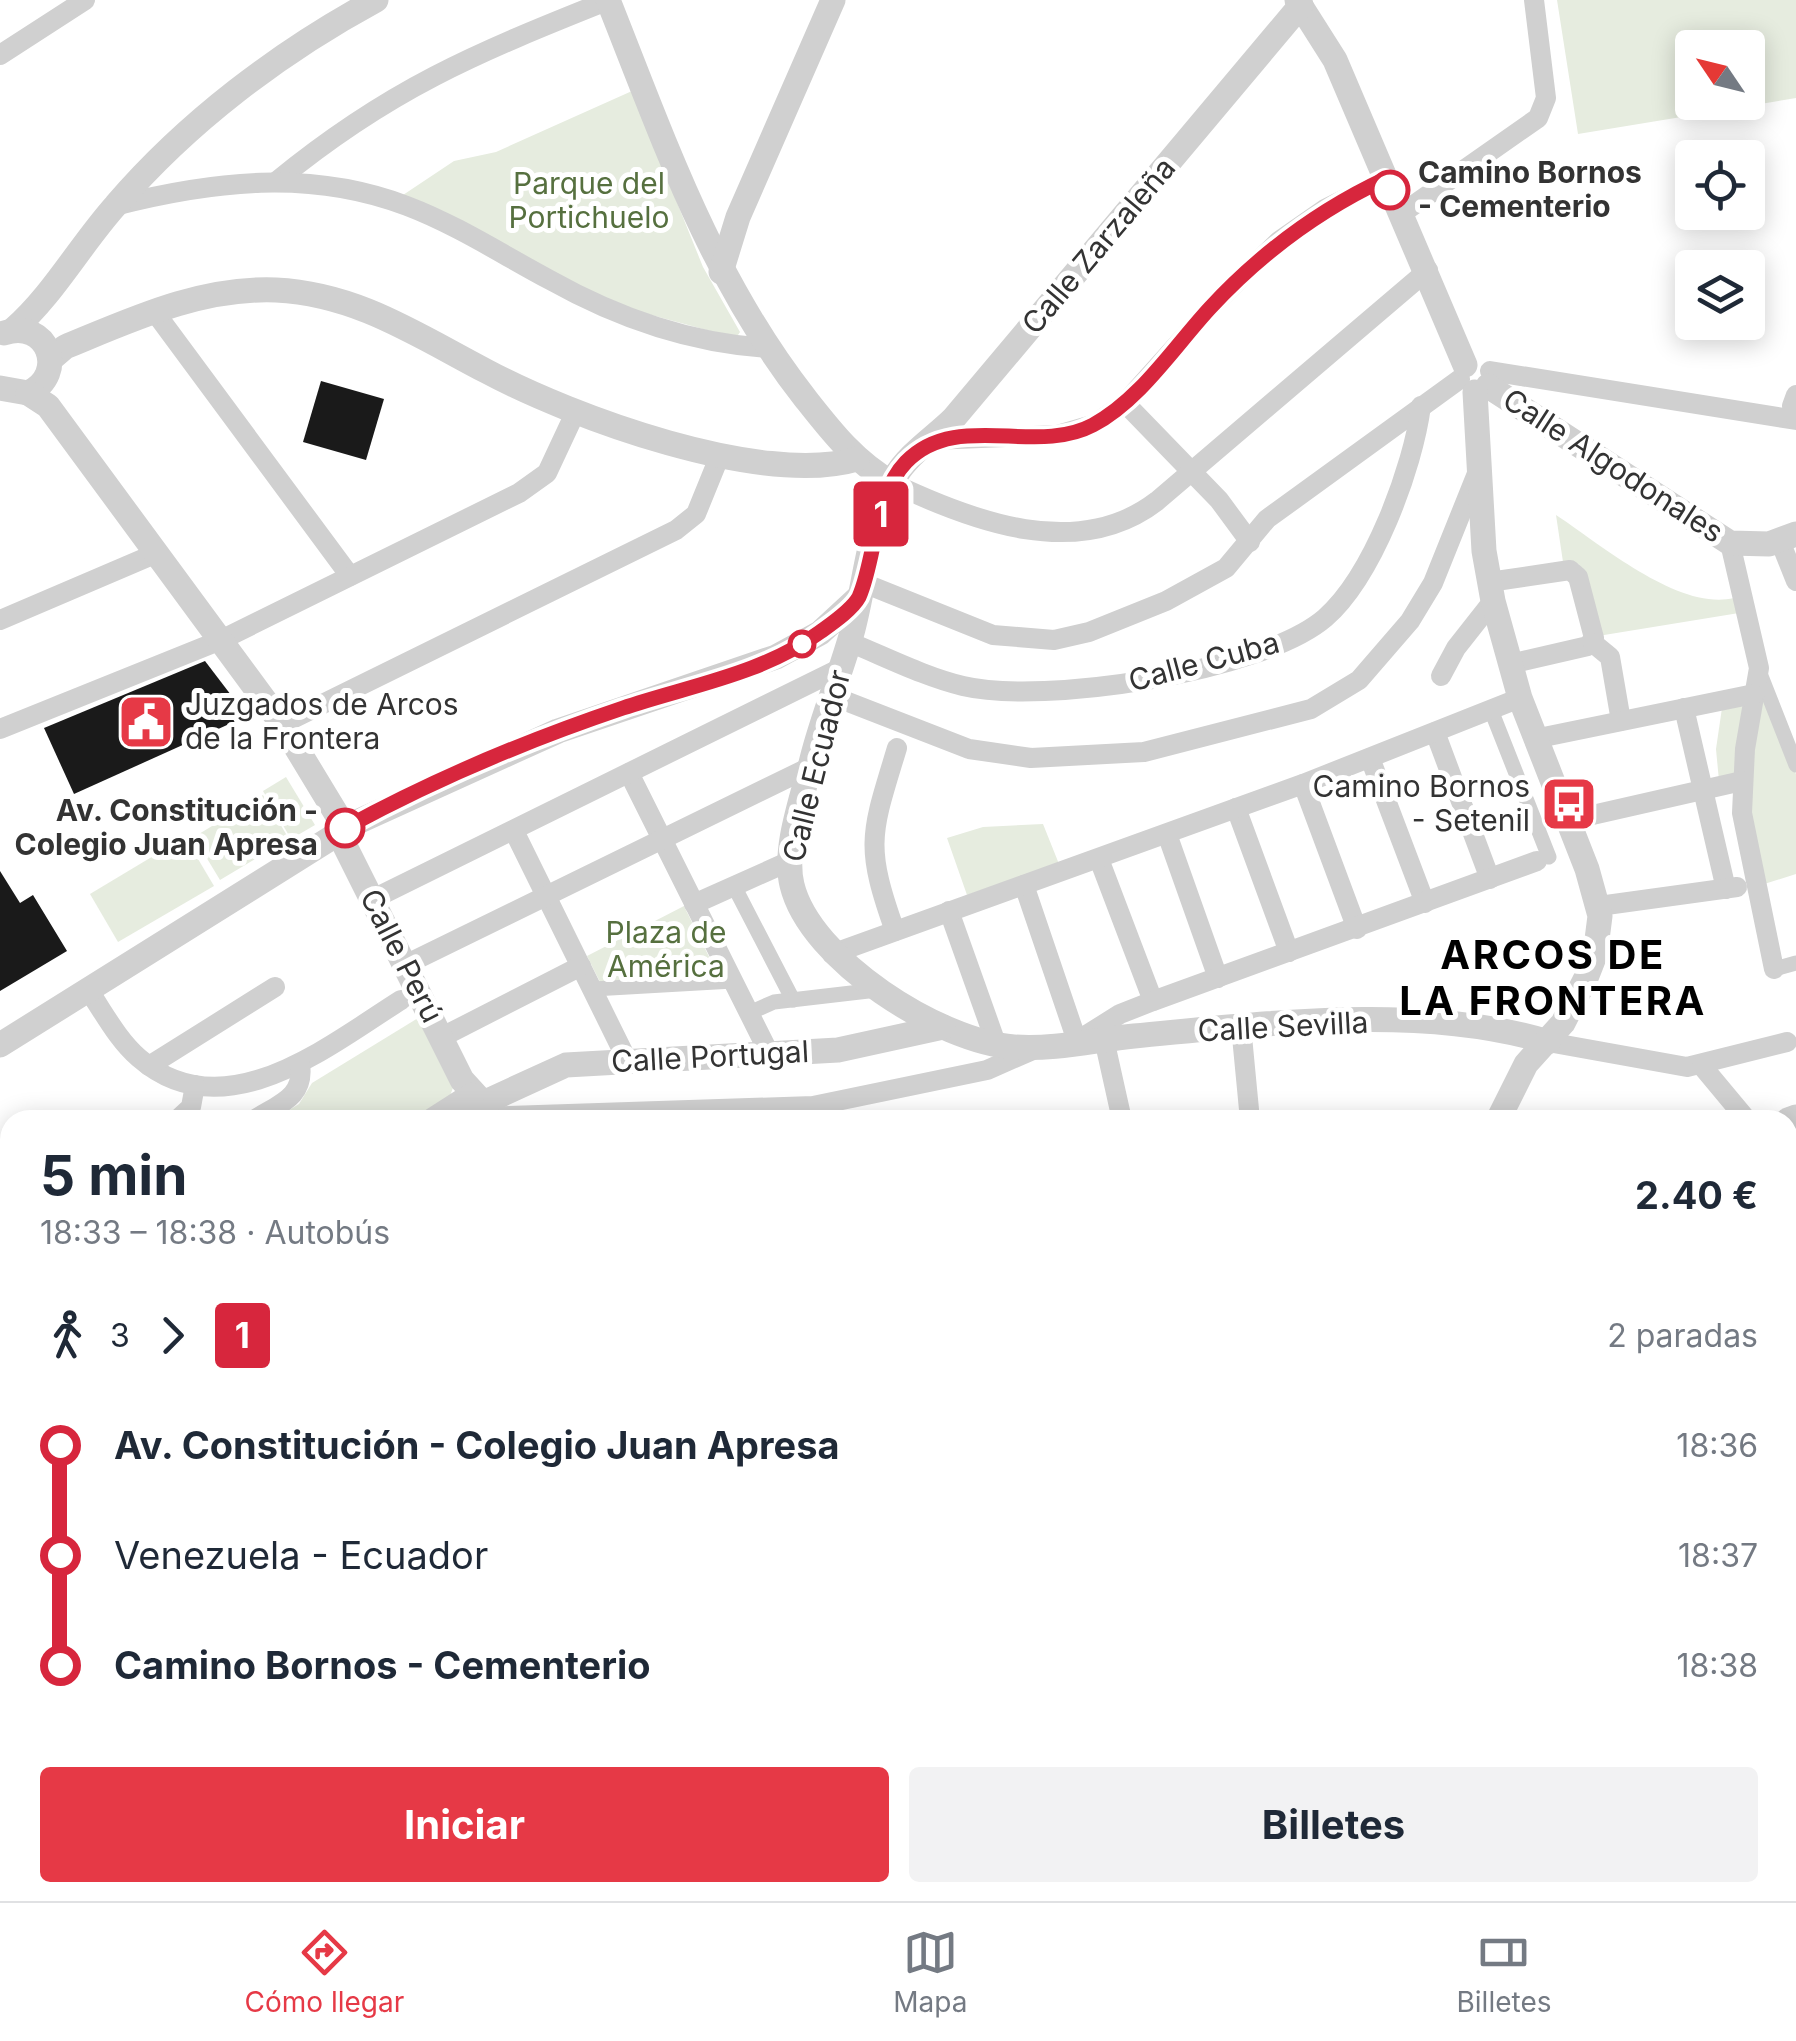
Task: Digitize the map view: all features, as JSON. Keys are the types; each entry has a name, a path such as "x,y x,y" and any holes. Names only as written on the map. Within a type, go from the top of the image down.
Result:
{"street":[{"path":"0,56 84,0"},
{"path":"0,388 17,394 31,350 114,206 170,148 247,85 376,0"},
{"path":"277,181 324,142 401,91 494,45 608,0 721,272 767,348 857,460 892,482 995,526 1092,531 1139,515 1428,270"},
{"path":"721,272 738,217 833,0"},
{"path":"1402,214 1538,118 1546,98 1534,0"},
{"path":"1309,7 1476,379 1478,472 1491,592 1520,698 1599,906 1598,940 1591,966 1548,1042 1526,1064 1503,1110"},
{"name":"Calle Zarzaleña","path":"892,482 1309,7"},
{"path":"932,440 1069,434 1096,424 1125,403 1212,306 1279,242 1325,210 1385,179"},
{"path":"114,206 184,188 277,181 338,187 411,207 609,309 689,336 767,348"},
{"path":"31,350 203,296 257,290 337,300 388,317 485,371 576,411 720,455 806,465 857,460"},
{"path":"154,311 350,576"},
{"name":"Calle Perú","path":"31,350 157,553 282,724 342,830 442,1037 468,1107"},
{"path":"0,1044 342,830 516,748 776,657 820,633 860,590 993,635 1054,640 1089,632 1166,601 1226,568 1273,514 1422,406 1476,379 1796,419 1792,406 1796,395"},
{"name":"Calle Algodonales","path":"1476,379 1730,543 1788,538"},
{"path":"1125,403 1190,470 1250,542"},
{"name":"Calle Cuba","path":"849,642 961,686 997,692 1113,686 1277,646 1326,618 1360,574 1406,471 1422,406"},
{"path":"0,729 221,640 530,487 552,465 576,411"},
{"path":"282,724 676,530 696,514 720,455"},
{"path":"830,695 979,752 1048,758 1144,752 1311,709 1359,680 1410,621 1433,583 1478,472"},
{"name":"Calle Ecuador","path":"892,482 810,767 790,860 792,886 802,913 832,954 942,1027 997,1046 1040,1047 1077,1041"},
{"path":"1788,538 1796,581"},
{"path":"1730,543 1758,668 1796,765"},
{"path":"0,620 157,553"},
{"path":"1441,676 1491,592 1564,570 1575,573 1593,643 1610,657 1621,721"},
{"path":"1510,664 1593,643"},
{"path":"1758,668 1742,781 1754,884 1774,970 1796,962"},
{"path":"373,899 839,669"},
{"path":"1534,738 1754,694"},
{"path":"832,954 1303,784 1520,698"},
{"path":"1684,708 1726,890"},
{"path":"1024,885 1077,1041 1153,1001 1543,859 1492,710"},
{"path":"1435,732 1490,879"},
{"path":"896,931 876,878 872,845 897,748"},
{"path":"1370,758 1426,903"},
{"path":"405,965 810,767"},
{"path":"629,773 770,1055"},
{"path":"1566,821 1742,781"},
{"path":"1303,784 1357,929"},
{"path":"1236,808 1289,952"},
{"path":"514,832 628,1062"},
{"path":"1167,834 1218,978"},
{"path":"1099,859 1153,1001"},
{"path":"694,904 790,860"},
{"path":"1599,906 1754,884"},
{"path":"734,886 793,1000"},
{"path":"950,911 997,1046"},
{"path":"442,1037 582,966"},
{"path":"592,989 733,982"},
{"path":"149,1066 275,986"},
{"path":"749,1012 793,1000 883,989"},
{"path":"89,991 126,1046 149,1066 195,1085 237,1086 300,1064 401,1000"},
{"name":"Calle Sevilla","path":"1077,1041 1241,1026 1440,1022 1502,1030 1548,1042"},
{"path":"1241,1026 1249,1110"},
{"name":"Calle Portugal","path":"468,1107 559,1066 863,1047 942,1027"},
{"path":"1104,1039 1120,1110"},
{"path":"1548,1042 1672,1066 1702,1066 1787,1042"},
{"path":"468,1107 826,1104 949,1079 1040,1047"},
{"path":"270,1110 296,1094 302,1082 300,1064"},
{"path":"1702,1066 1739,1110"},
{"path":"189,1110 195,1085"},
{"path":"764,1107 772,1110"}],"green space":[{"path":"1557,0 1796,0 1796,98 1765,103 1765,30 1675,30 1675,118 1578,134"},
{"name":"Parque del Portichuelo","path":"632,91 703,267 740,332 736,338 622,307 400,197 454,161 496,152"},
{"path":"1556,515 1666,586 1712,599 1734,598 1739,613 1598,636 1579,564 1563,562"},
{"path":"1761,695 1796,774 1796,874 1758,886 1747,781"},
{"path":"1748,705 1738,778 1719,781 1716,749 1722,708"},
{"path":"286,777 315,825 291,839 263,791"},
{"path":"263,795 289,839 220,880 194,837"},
{"path":"1043,824 1059,864 967,895 947,838 983,827"},
{"path":"185,837 214,886 118,942 90,894"},
{"name":"Plaza de América","path":"684,906 720,979 602,986 587,956"},
{"path":"423,1015 454,1085 447,1104 436,1110 289,1110 299,1104 312,1083"}],"building":[{"path":"321,381 384,399 366,460 303,442"},
{"name":"Juzgados de Arcos de la Frontera","path":"205,661 247,716 74,794 44,728"},
{"path":"0,871 20,903 33,895 67,951 0,991"}],"bus line":[{"name":"1","path":"345,828 516,748 617,710 730,675 806,642 858,597 892,482 905,463 932,440 1069,434 1096,424 1125,403 1212,306 1279,242 1325,210 1385,179 1390,190"}],"place":[{"name":"Camino Bornos - Cementerio","path":"1390,190"},
{"name":"Juzgados de Arcos de la Frontera","path":"146,722"},
{"name":"Camino Bornos - Setenil","path":"1569,804"},
{"name":"Av. Constitución - Colegio Juan Apresa","path":"345,828"}],"district":[{"name":"ARCOS DE LA FRONTERA","path":"1553,978"}]}
